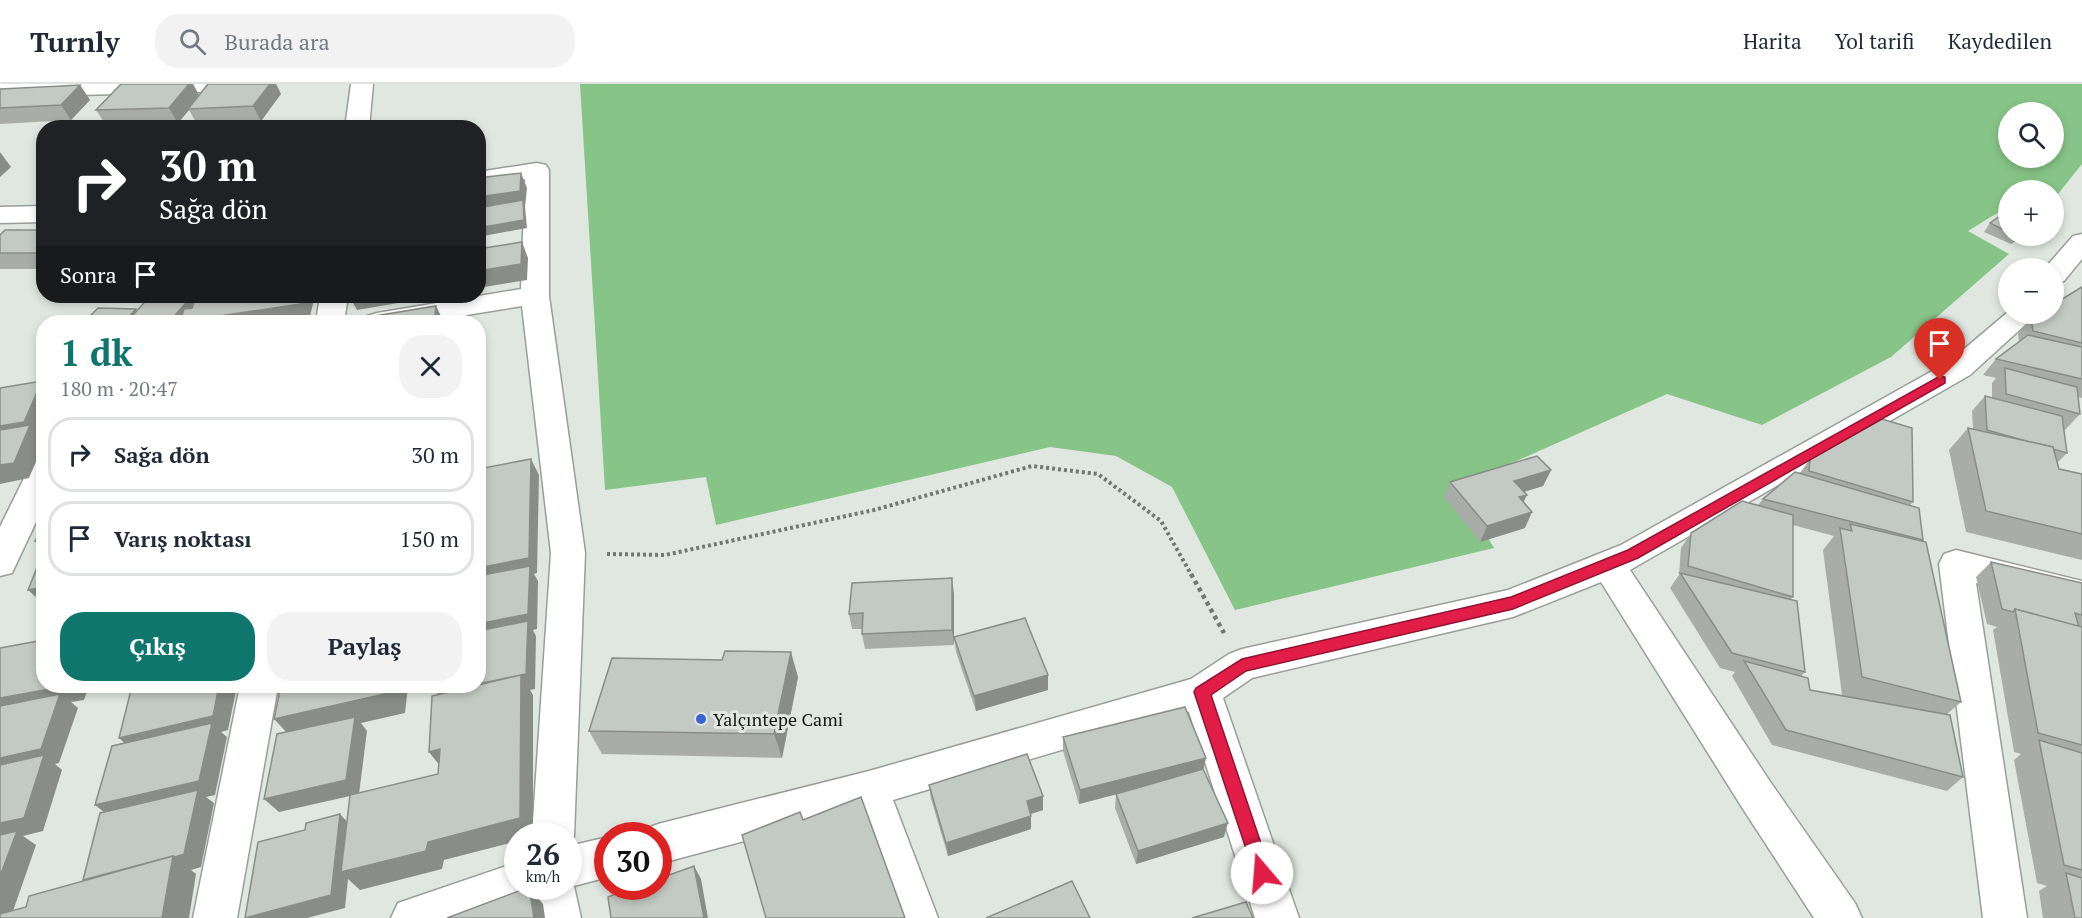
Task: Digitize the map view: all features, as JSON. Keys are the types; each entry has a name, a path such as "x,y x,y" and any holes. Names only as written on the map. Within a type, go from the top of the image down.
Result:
{"street":[{"path":"0,90 234,84"},
{"path":"358,120 362,84"},
{"path":"486,178 537,170 535,296 568,553 554,822"},
{"path":"0,215 36,214"},
{"path":"486,302 535,296"},
{"path":"415,315 481,303"},
{"path":"672,840 868,789 1202,692 1242,665 1513,603 1633,554 1960,369 2012,324"},
{"path":"0,563 36,485"},
{"path":"1608,564 1757,796 1840,918"},
{"path":"2005,918 1956,564 2082,596"},
{"path":"1202,692 1277,918"},
{"path":"215,918 258,693"},
{"path":"868,789 916,918"},
{"path":"413,918 504,888"},
{"path":"556,900 559,918"}],"path":[{"path":"568,553 665,555 874,510 1032,466 1098,474 1161,521 1242,665"}],"green space":[{"path":"580,84 2082,84 2082,164 2064,186 2064,180 1998,180 1998,213 1968,231 2009,254 2004,258 1998,258 1998,264 1891,357 1762,425 1667,394 1458,487 1494,548 1235,610 1172,487 1116,456 1050,447 716,525 706,477 605,490"}],"building":[{"path":"121,84 189,84 169,108 96,110"},
{"path":"208,84 270,84 253,106 188,109"},
{"path":"80,85 61,105 0,108 0,89"},
{"path":"521,173 520,191 486,196 486,177"},
{"path":"523,200 524,220 486,227 486,207"},
{"path":"1998,218 1998,227 1990,223"},
{"path":"5,230 36,230 36,253 0,253 0,235"},
{"path":"522,242 521,264 486,270 486,248"},
{"path":"2082,287 2082,343 2033,331 2032,324 2064,324 2064,298"},
{"path":"144,303 186,303 175,315 133,315"},
{"path":"194,303 300,303 227,315 182,315 184,309 192,308"},
{"path":"436,306 435,315 381,315"},
{"path":"98,308 136,309 130,315 91,315"},
{"path":"2028,335 2082,347 2082,379 1996,359"},
{"path":"2005,368 2077,387 2080,414 2006,394"},
{"path":"36,382 36,395 24,422 0,426 0,388"},
{"path":"1985,396 2062,416 2067,453 2053,449 2053,447 1987,430"},
{"path":"1882,419 1912,428 1913,502 1809,471 1810,459"},
{"path":"30,425 14,463 0,465 0,430"},
{"path":"1968,428 2053,447 2059,469 2082,474 2082,534 1986,511"},
{"path":"1537,456 1551,470 1514,481 1527,495 1519,497 1532,512 1487,526 1450,482"},
{"path":"531,459 529,558 486,566 486,467"},
{"path":"1795,472 1919,508 1923,540 1763,499"},
{"path":"1742,501 1793,515 1793,597 1688,566 1691,533"},
{"path":"1850,524 1926,542 1961,702 1862,677 1840,528 1852,531"},
{"path":"1991,562 2082,583 2082,615 2075,613 2079,627 2015,609 2013,612 2002,609"},
{"path":"530,566 528,614 486,622 486,574"},
{"path":"36,570 36,588 28,590"},
{"path":"1680,573 1797,601 1805,672 1732,653"},
{"path":"952,578 952,630 862,634 863,613 849,614 852,583"},
{"path":"2015,609 2082,627 2082,745 2038,733"},
{"path":"1025,618 1048,675 974,696 954,637"},
{"path":"528,621 526,674 486,682 486,629"},
{"path":"36,641 36,691 0,698 0,648"},
{"name":"Yalçıntepe Cami","path":"725,651 791,652 774,734 589,731 612,658 722,660"},
{"path":"1744,661 1808,678 1810,690 1950,715 1963,777 1786,730"},
{"path":"521,675 520,818 428,842 426,851 341,872 350,795 438,774 440,749 429,752 432,696 445,693 486,693 486,683"},
{"path":"130,693 218,693 213,716 119,738"},
{"path":"280,693 389,693 274,719"},
{"path":"60,694 41,749 0,758 0,706"},
{"path":"1185,707 1206,758 1080,790 1063,737"},
{"path":"355,717 346,780 264,799 277,734"},
{"path":"212,723 199,781 95,805 112,746"},
{"path":"2039,740 2082,753 2082,870 2064,865"},
{"path":"1027,754 1043,796 1027,801 1031,816 946,843 929,785"},
{"path":"44,755 24,818 0,823 0,765"},
{"path":"1203,769 1228,823 1138,851 1116,794"},
{"path":"198,790 184,854 83,880 100,813"},
{"path":"861,797 905,918 766,918 742,835 800,812 803,820"},
{"path":"340,814 331,895 245,918 258,842 305,830 306,823"},
{"path":"17,831 0,876 0,835"},
{"path":"173,856 162,918 0,918 0,914 26,907 29,896"},
{"path":"694,866 704,918 611,918 608,900 672,900 672,874"},
{"path":"2066,873 2082,878 2082,918 2075,918"},
{"path":"1072,881 1090,918 986,918"},
{"path":"504,896 504,900 531,900 534,918 447,918"},
{"path":"1246,902 1253,918 1192,918"}],"place":[{"name":"Yalçıntepe Cami","path":"701,719"}],"route":[{"path":"1262,873 1202,692 1242,665 1282,654 1378,636 1513,603 1633,554 1940,380"}]}
